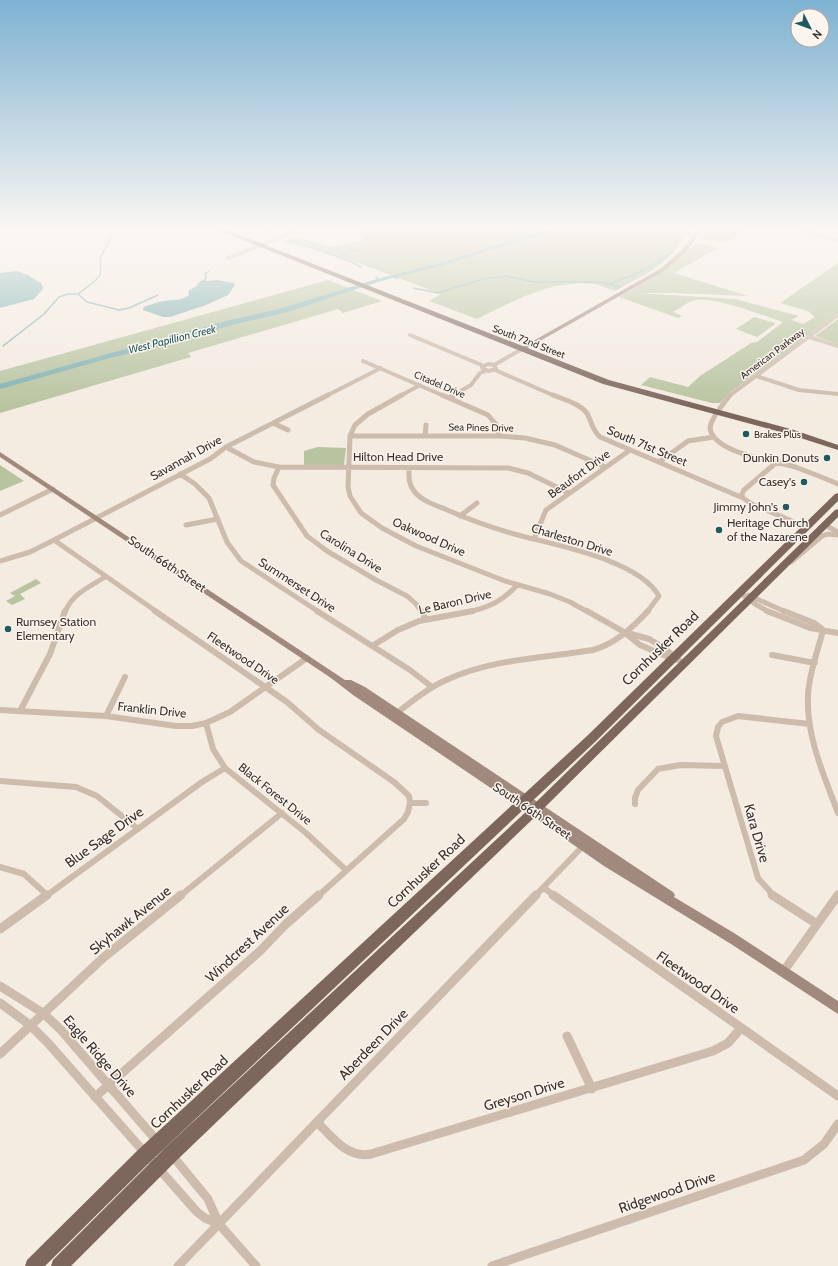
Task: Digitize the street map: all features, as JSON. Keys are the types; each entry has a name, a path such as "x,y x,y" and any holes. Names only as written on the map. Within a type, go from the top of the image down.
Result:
{"main road":[{"name":"South 72nd Street","path":"375,289 525,348 606,382 662,398 718,410"},
{"name":"South 72nd Street","path":"525,348 625,383 791,432 838,448"},
{"path":"718,410 760,421 786,425 838,441"},
{"name":"Cornhusker Road","path":"746,597 806,527 838,496"},
{"name":"Cornhusker Road","path":"59,1266 158,1167 531,806 678,660 746,597 774,574 838,512"},
{"path":"825,525 838,518"},
{"path":"774,574 789,553 809,532 806,527"},
{"name":"Cornhusker Road","path":"33,1266 146,1155 531,806"}],"street":[{"path":"410,335 484,368 495,368 525,348 628,289"},
{"name":"American Parkway","path":"718,410 729,396 838,315"},
{"path":"809,337 838,346"},
{"name":"Citadel Drive","path":"363,361 488,415 498,427 499,436"},
{"name":"Savannah Drive","path":"0,561 30,552 54,540 210,459 226,447 381,368"},
{"path":"449,398 471,385 484,368"},
{"name":"South 71st Street","path":"495,368 578,405 590,415 591,427 596,434 806,527"},
{"path":"756,376 799,390 838,394"},
{"name":"Oakwood Drive","path":"420,385 360,419 351,430 348,487 350,496 362,513 370,520 416,546 489,576 550,594 570,602 624,632 629,638 658,654 678,660"},
{"path":"718,410 710,423 710,428 714,437 723,444 732,449 777,462 838,484"},
{"path":"273,423 288,430"},
{"path":"425,436 426,425"},
{"name":"Sea Pines Drive","path":"350,436 499,436 525,438 543,441 605,467"},
{"path":"659,462 688,441 714,437"},
{"name":"Hilton Head Drive","path":"226,447 254,462 279,467 508,468 528,473 569,493"},
{"name":"Beaufort Drive","path":"534,539 538,531 541,518 546,510 630,450"},
{"name":"South 66th Street","path":"0,454 334,676 356,694 394,715 531,806 586,843 650,890 734,940 838,1008"},
{"path":"743,498 742,494 744,490 777,462"},
{"name":"Carolina Drive","path":"279,467 274,478 273,485 307,536 327,551 376,580 407,596 416,604 426,619"},
{"name":"Charleston Drive","path":"394,715 432,687 456,675 488,666 593,650 613,642 658,601 659,596 657,590 651,584 595,556 480,524 460,516 415,493 409,481 409,468"},
{"name":"Summerset Drive","path":"180,474 198,486 209,498 227,542 241,561 268,580 410,670 432,687"},
{"path":"0,515 54,489"},
{"path":"460,516 477,503"},
{"path":"186,525 218,519"},
{"path":"825,525 838,532"},
{"path":"774,574 798,557 822,536 828,534 838,535"},
{"name":"Fleetwood Drive","path":"54,540 105,577 287,702 319,730 394,782 409,796 410,803"},
{"path":"20,711 50,654 68,604 74,596 105,577"},
{"name":"Le Baron Drive","path":"372,646 399,629 426,619 481,610 494,606 505,601 517,585"},
{"path":"746,597 790,620 812,628 838,633"},
{"path":"823,630 808,695 810,724 815,749 838,813"},
{"path":"772,655 815,663"},
{"name":"Franklin Drive","path":"0,710 106,716 176,726 206,723 230,712 307,658"},
{"path":"106,716 125,677"},
{"name":"Kara Drive","path":"810,724 738,716 728,717 720,722 716,729 716,736 758,878 770,893 817,924"},
{"name":"Black Forest Drive","path":"206,723 213,749 226,768 282,813 346,870"},
{"path":"635,804 635,795 639,788 653,773 660,768 672,766 724,766"},
{"name":"Blue Sage Drive","path":"0,929 202,782 226,768"},
{"path":"0,782 76,787 97,796 138,829"},
{"path":"410,803 426,803"},
{"name":"Windcrest Avenue","path":"95,1097 260,951 286,924 404,819 408,812 410,803"},
{"name":"Skyhawk Avenue","path":"0,1054 103,958 282,813"},
{"name":"Aberdeen Drive","path":"178,1266 586,843"},
{"path":"0,867 24,874 47,895"},
{"name":"Fleetwood Drive","path":"544,888 838,1096"},
{"path":"783,972 838,894"},
{"name":"Eagle Ridge Drive","path":"0,986 14,993 43,1013 61,1030 159,1143 172,1154 208,1199 219,1224"},
{"path":"0,1003 30,1025 48,1043 197,1212 205,1218 219,1224 256,1266"},
{"name":"Greyson Drive","path":"317,1122 339,1144 349,1151 360,1155 373,1154 592,1089 713,1051 728,1043 741,1028"},
{"path":"567,1036 592,1089"},
{"name":"Ridgewood Drive","path":"492,1266 804,1160 824,1144 838,1124"}],"green space":[{"path":"295,289 351,289 382,301 343,313 338,309 188,353 191,357 0,413 0,371"},
{"path":"428,289 545,289 505,305 477,319 429,301 441,294"},
{"path":"633,289 726,289 748,296 637,293 735,299 799,316 791,320 803,324 815,317 808,311 780,303 800,289 838,289 838,313 728,394 720,403 712,403 641,385 650,377 688,387 700,376 751,343 757,342 783,322 712,300 690,302 673,312 682,316 678,318 619,297"},
{"path":"754,317 775,324 757,337 736,329"},
{"path":"838,319 838,344 815,336"},
{"path":"318,447 346,448 344,465 304,466 304,451"},
{"path":"0,465 24,481 0,491"},
{"path":"36,579 41,583 20,594 25,599 12,605 6,601 15,596 10,593"}],"water":[{"path":"0,289 43,289 34,299 0,308"},
{"path":"191,289 232,289 228,295 206,305 170,317 163,317 143,310 144,307 156,303 186,297 189,295 188,291"}],"waterway":[{"path":"78,294 84,289"},
{"name":"West Papillion Creek","path":"0,387 233,322 281,311 350,289"},
{"path":"418,289 438,293 451,289"},
{"path":"3,346 44,314 59,297 68,294 78,294"},
{"path":"78,294 87,302 119,310 129,308 158,295"}],"place":[{"name":"Brakes Plus","path":"746,434"},
{"name":"Dunkin Donuts","path":"827,458"},
{"name":"Casey's","path":"804,482"},
{"name":"Jimmy John's","path":"786,507"},
{"name":"Heritage Church of the Nazarene","path":"719,530"},
{"name":"Rumsey Station Elementary","path":"8,629"}]}
